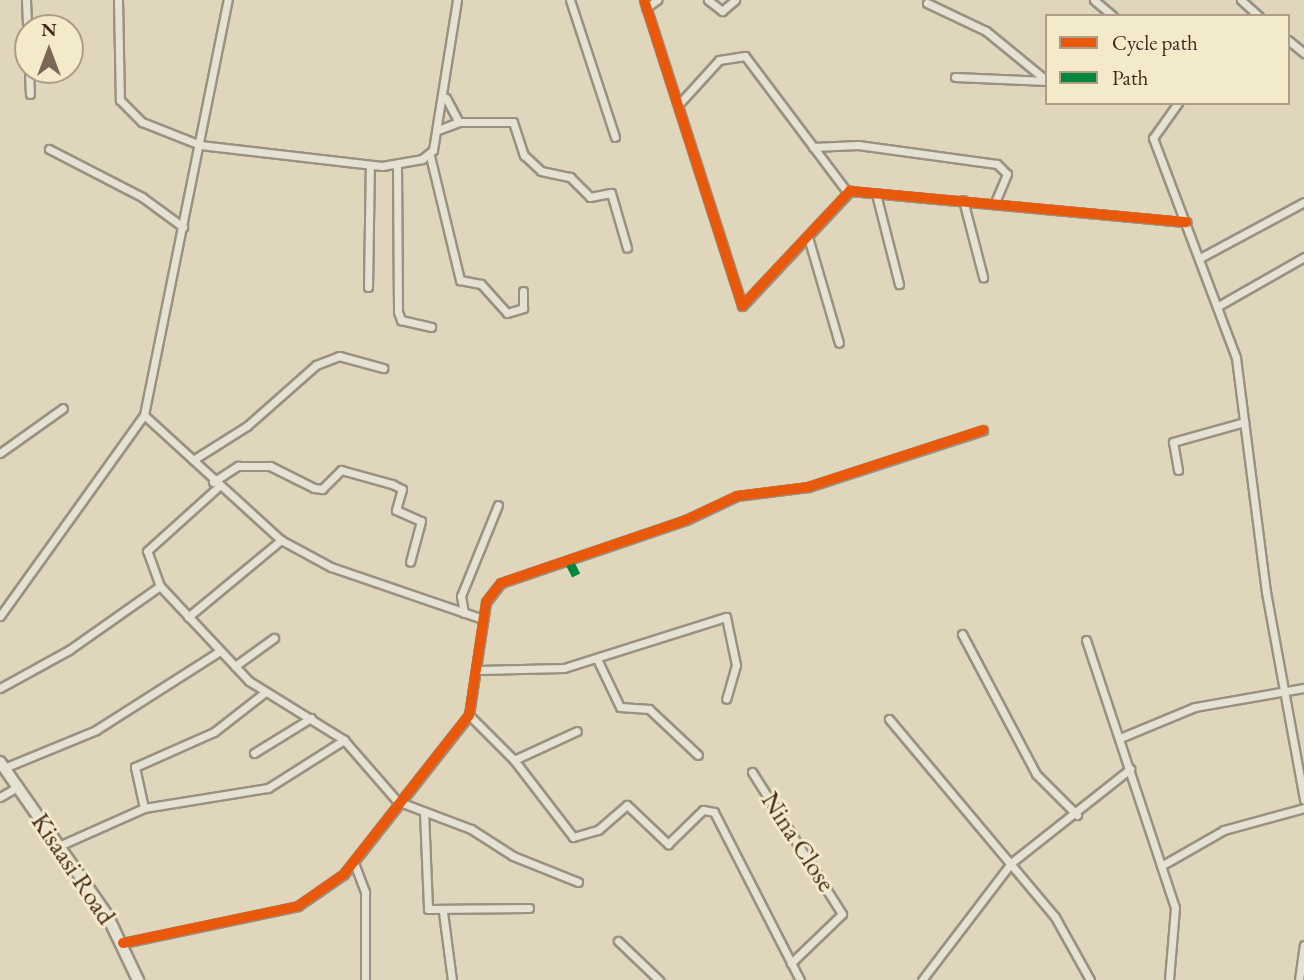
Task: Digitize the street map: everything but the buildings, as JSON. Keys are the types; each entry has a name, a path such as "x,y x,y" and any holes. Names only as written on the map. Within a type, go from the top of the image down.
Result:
{"main road":[{"name":"Kisaasi Road","path":"2,765 61,845 123,943 138,980"}],"street":[{"path":"26,0 30,94"},
{"path":"118,0 121,106 200,145 370,165 397,165 430,156"},
{"path":"0,615 144,415 228,0"},
{"path":"457,0 446,98 430,156 460,280 481,284 507,313 523,307 523,291"},
{"path":"570,0 615,137"},
{"path":"657,0 645,4 679,104 739,305 753,301 847,192"},
{"path":"708,0 722,11 734,0"},
{"path":"1095,0 1111,14"},
{"path":"1241,0 1257,14"},
{"path":"927,3 986,31 1045,79"},
{"path":"1290,42 1304,53"},
{"path":"679,104 719,60 739,54 847,192 995,202 1186,222"},
{"path":"955,77 1045,81"},
{"path":"446,98 459,122"},
{"path":"1177,105 1153,138 1220,305 1244,422 1266,592 1287,692 1304,800"},
{"path":"438,130 459,122 513,122 524,155 541,172 570,177 590,197 611,193 627,248"},
{"path":"813,148 858,145 997,164 1007,174 995,202"},
{"path":"48,149 142,197 183,227"},
{"path":"368,287 370,165"},
{"path":"397,165 398,312 401,320 431,327"},
{"path":"876,194 899,284"},
{"path":"963,200 984,277"},
{"path":"1200,258 1304,202"},
{"path":"808,237 839,343"},
{"path":"1220,305 1304,257"},
{"path":"192,460 247,426 316,365 339,356 383,368"},
{"path":"0,453 64,408"},
{"path":"144,415 216,484 281,540 331,567 483,620"},
{"path":"1178,470 1173,442 1244,422"},
{"path":"123,943 298,906 354,863 397,801 469,715 488,594 512,577 686,520 737,496 808,487 983,430"},
{"path":"410,562 421,521 396,510 402,489 341,470 322,489 314,488 270,466 238,466 147,551 160,586 220,651 264,693 311,718 344,740 397,801 578,882"},
{"path":"464,613 461,596 498,505"},
{"path":"188,617 281,540"},
{"path":"0,688 69,650 160,586"},
{"path":"478,670 551,670 597,659 726,617 736,665 726,699"},
{"path":"962,634 1032,767 1076,815"},
{"path":"235,666 274,638"},
{"path":"1086,640 1176,914 1169,980"},
{"path":"2,765 96,730 220,651"},
{"path":"597,659 620,708 649,709 698,755"},
{"path":"1120,738 1195,707 1304,688"},
{"path":"144,808 135,767 214,732 264,693"},
{"path":"469,715 514,760 577,838 627,805 668,844 702,810 715,812 800,980"},
{"path":"254,753 311,718"},
{"path":"889,719 1066,932 1090,980"},
{"path":"514,760 577,731"},
{"path":"61,845 144,808 252,794 303,770 344,740"},
{"path":"922,980 1011,863 1076,815 1130,769"},
{"name":"Nina Close","path":"752,772 842,914 791,963"},
{"path":"0,797 17,787"},
{"path":"1161,866 1212,835 1304,808"},
{"path":"424,812 425,903 443,912 529,908"},
{"path":"354,863 365,892 365,980"},
{"path":"443,912 452,980"},
{"path":"618,942 659,980"},
{"path":"1299,980 1304,945"}],"marked path":[{"path":"568,559 576,575"}],"cycle path":[{"path":"644,0 742,306 850,191 1187,222"},
{"path":"123,943 298,906 344,874 469,715 486,602 501,583 686,520 737,496 808,487 983,430"}]}
